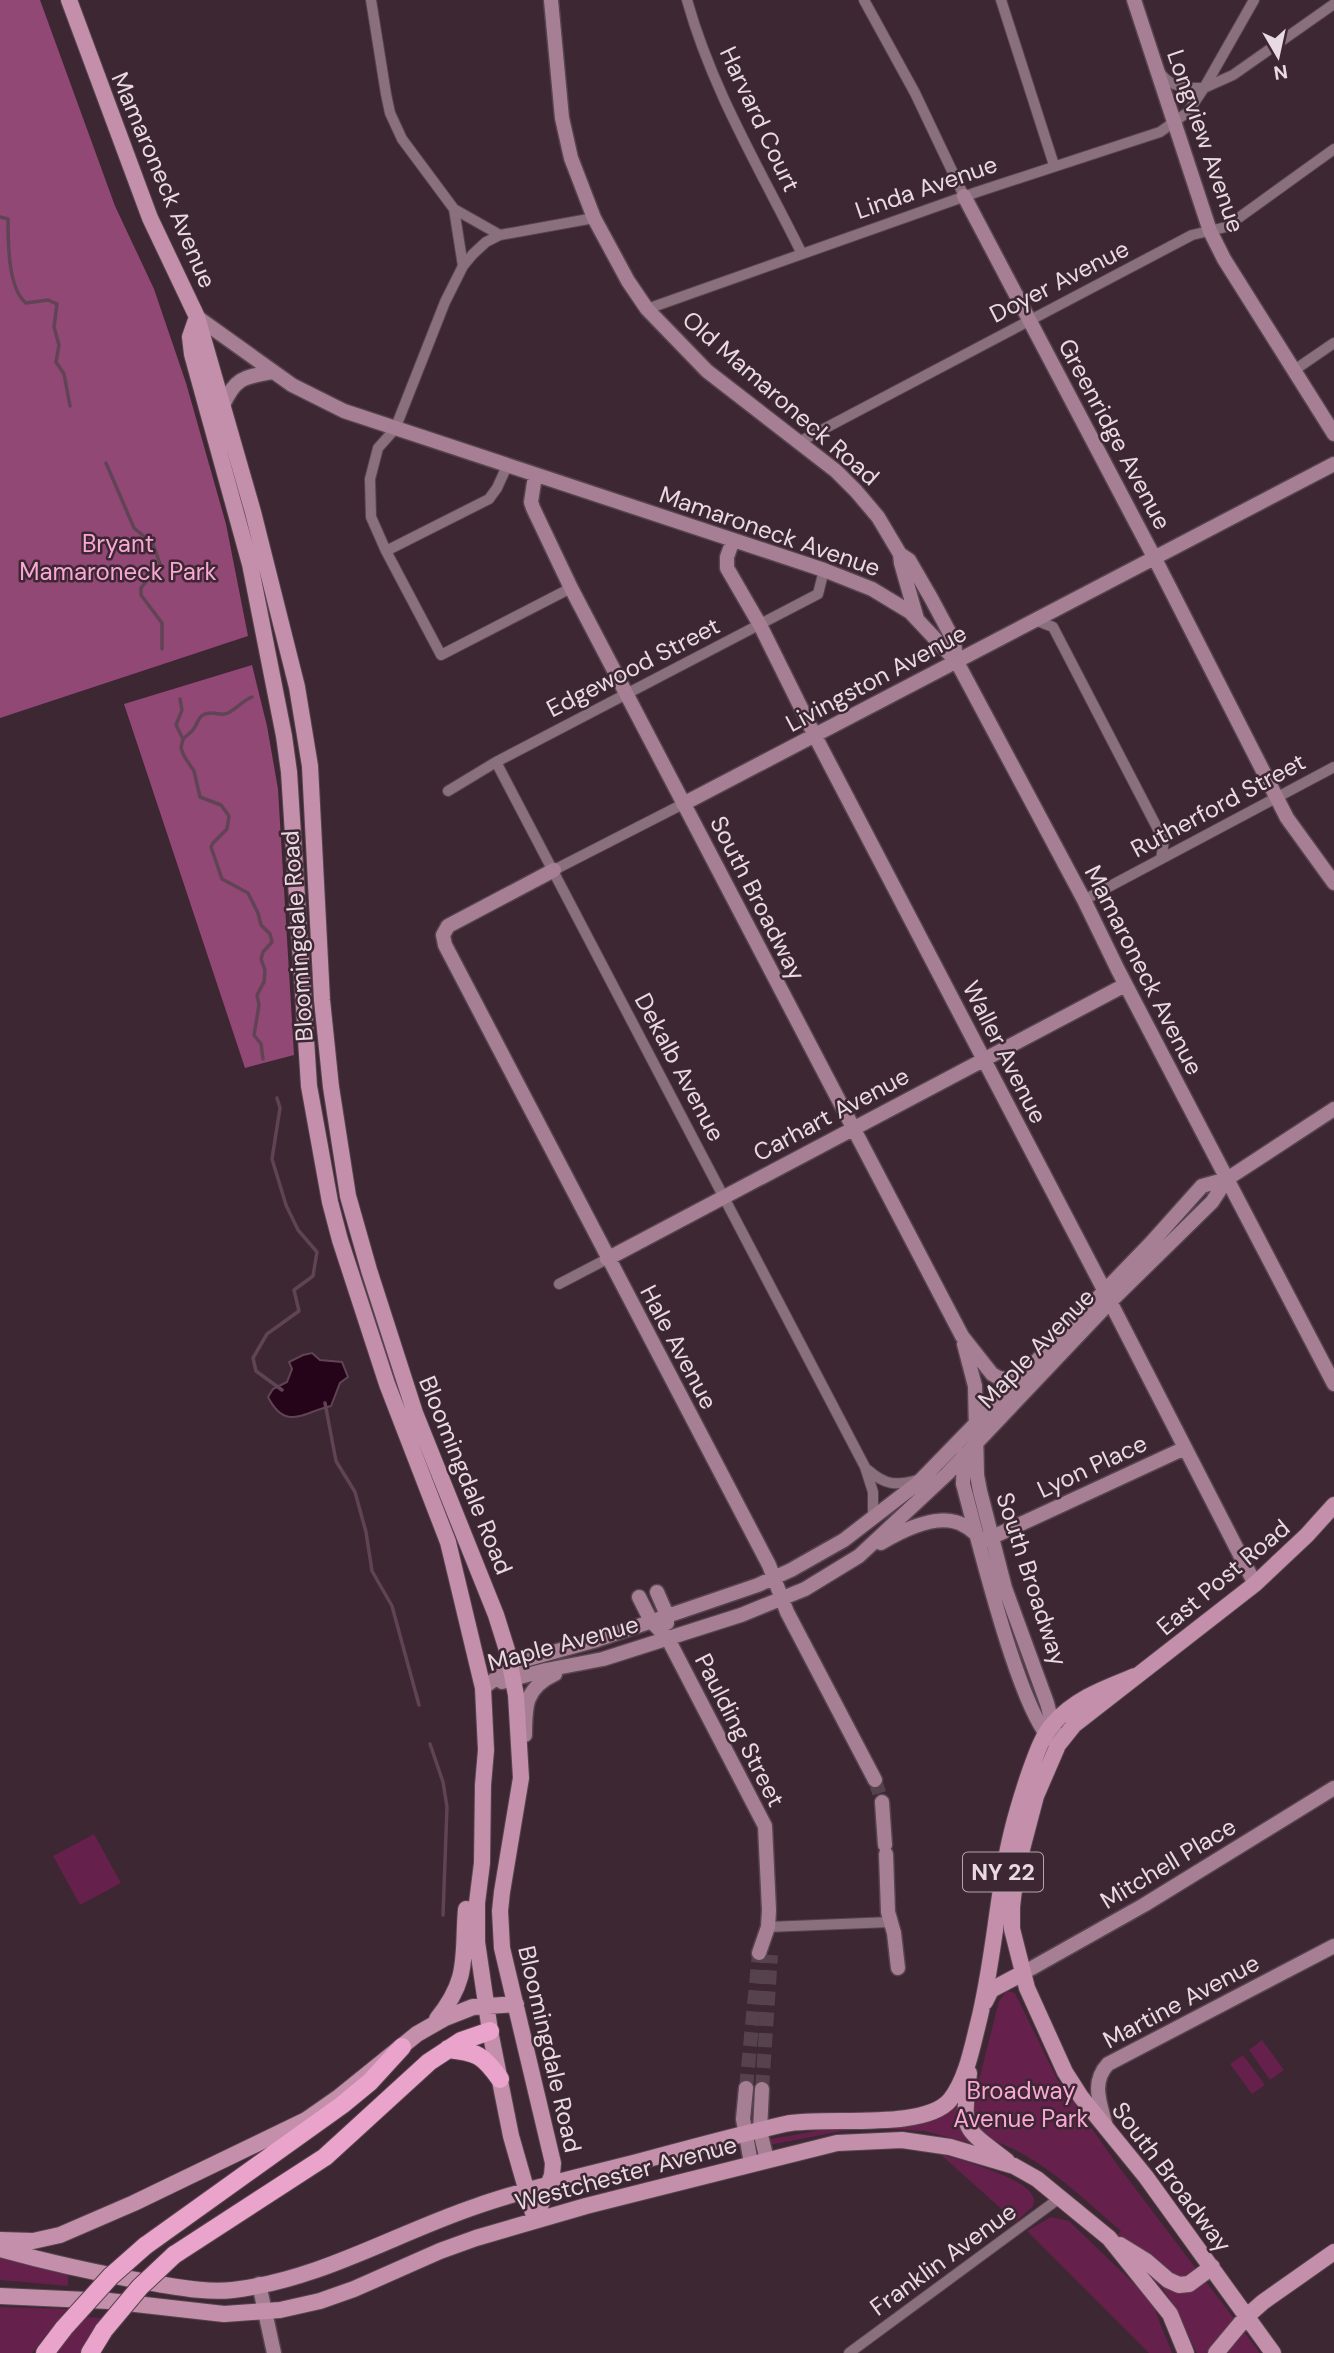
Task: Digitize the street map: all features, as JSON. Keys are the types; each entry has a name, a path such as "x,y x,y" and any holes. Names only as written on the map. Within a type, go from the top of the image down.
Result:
{"highway":[{"path":"90,2353 104,2330 140,2287 174,2255 325,2157 414,2075 448,2049 489,2031"},
{"path":"45,2353 111,2276 145,2246 342,2105 370,2082 402,2047"},
{"path":"448,2049 470,2051 479,2055 488,2062 500,2079"}],"main road":[{"name":"Mamaroneck Avenue","path":"69,0 150,218 197,317"},
{"name":"Bloomingdale Road","path":"197,317 276,599 305,730 322,1000 336,1130 348,1196 403,1380 490,1597 516,1695 521,1778 500,1910 502,1948 553,2162 536,2220"},
{"name":"Bloomingdale Road","path":"197,317 190,337 192,354 250,564 288,760 308,1076 328,1191 340,1240 383,1372 448,1542 483,1688 486,1730 482,1863 476,1924 489,2031 511,2136 536,2220"},
{"name":"East Post Road","path":"1052,1735 1083,1716 1171,1651 1255,1584 1307,1535 1334,1505"},
{"name":"East Post Road","path":"1052,1735 1070,1707 1095,1692 1135,1676"},
{"name":"South Broadway","path":"1052,1735 1016,1872 1012,1907 1012,1929 1027,1988 1065,2071 1081,2097 1146,2177 1246,2317"},
{"name":"NY 22","path":"1014,2166 976,2138 965,2122 964,2108 971,2050 981,2014 997,1929 1007,1855 1027,1781 1052,1735"},
{"path":"0,2240 33,2241 60,2235 281,2134 322,2110 429,2026 455,1993 462,1974 471,1863 483,1785"},
{"path":"981,2014 991,1990 1023,1973"},
{"path":"429,2026 464,2009 516,2004"},
{"path":"489,2031 520,2024"},
{"name":"Westchester Avenue","path":"0,2249 120,2277 192,2289 232,2290 304,2275 332,2266 403,2234 476,2206 753,2132 808,2121 924,2116 949,2101 954,2094 971,2050"},
{"name":"Westchester Avenue","path":"0,2296 109,2301 224,2314 266,2312 303,2306 354,2289 440,2251 536,2220 837,2143 895,2140 950,2147 1014,2166 1037,2179 1109,2238 1170,2314 1185,2353"},
{"path":"1109,2238 1146,2261 1172,2283 1189,2284 1212,2267"},
{"path":"1216,2353 1246,2317 1267,2299 1334,2252"},
{"name":"NY 22","path":"1246,2317 1273,2353"}],"street":[{"path":"371,0 390,113 402,139 454,209 500,235"},
{"name":"Old Mamaroneck Road","path":"551,0 566,136 574,169 594,218 628,281 648,309 707,371 836,471 856,491 878,517 900,554 917,619"},
{"name":"Harvard Court","path":"687,0 727,109 802,253"},
{"name":"Greenridge Avenue","path":"864,0 915,93 964,197 1277,797 1306,846 1334,883"},
{"path":"1001,0 1055,165"},
{"name":"Longview Avenue","path":"1134,0 1210,232 1224,259 1334,434"},
{"path":"1155,65 1172,84 1204,88 1254,0"},
{"name":"Linda Avenue","path":"648,309 1055,165 1160,132 1188,112 1204,88 1233,75 1334,4"},
{"name":"Doyer Avenue","path":"797,443 1192,235 1226,227 1334,149"},
{"path":"454,209 463,266"},
{"path":"571,588 441,655 371,517 370,479 378,448 395,429 463,266 486,242 500,235 594,218"},
{"name":"Mamaroneck Avenue","path":"197,317 273,372 320,400 395,429 824,570 881,594 917,619 957,662 1084,900 1125,985 1334,1384"},
{"path":"1293,371 1334,343"},
{"path":"223,405 238,380 273,372"},
{"name":"Livingston Avenue","path":"443,935 448,926 1334,464"},
{"path":"386,551 489,499 507,466"},
{"name":"South Broadway","path":"535,476 531,502 571,588 961,1336 992,1374 1017,1381"},
{"name":"Waller Avenue","path":"733,540 727,557 727,568 760,625 1255,1584"},
{"name":"Old Mamaroneck Road","path":"900,554 909,560 954,641 957,662"},
{"name":"Edgewood Street","path":"448,791 496,762 818,594 824,570"},
{"path":"1035,620 1053,627 1164,841 1161,859"},
{"name":"Dekalb Avenue","path":"496,762 865,1467 873,1492 873,1519"},
{"name":"Rutherford Street","path":"1084,900 1334,767"},
{"name":"Hale Avenue","path":"443,935 444,946 774,1578 782,1599 875,1780"},
{"name":"Carhart Avenue","path":"559,1284 1125,985"},
{"name":"Maple Avenue","path":"483,1688 511,1673 528,1659 597,1640 774,1578 844,1540 923,1478 1017,1381 1212,1202 1227,1179 1334,1110"},
{"name":"Maple Avenue","path":"511,1673 603,1659 741,1615 828,1577 859,1556 929,1493 1107,1296"},
{"name":"South Broadway","path":"961,1336 975,1386 978,1483 984,1539 1012,1656 1032,1711 1052,1735"},
{"name":"South Broadway","path":"976,1423 964,1457 963,1484 984,1539"},
{"name":"Lyon Place","path":"984,1539 1185,1448"},
{"path":"865,1467 889,1484 901,1485 923,1478"},
{"path":"859,1556 909,1528 940,1521 962,1524 984,1539"},
{"name":"Paulding Street","path":"657,1592 667,1615 668,1639"},
{"name":"Paulding Street","path":"639,1598 651,1621 668,1639 765,1826 769,1878 765,1954"},
{"path":"521,1778 527,1705 532,1690 553,1675 603,1659"},
{"name":"Mitchell Place","path":"1023,1973 1144,1905 1334,1788"},
{"path":"883,1802 888,1912 898,1968"},
{"path":"768,1927 891,1922"},
{"name":"Martine Avenue","path":"1106,2127 1097,2084 1101,2071 1108,2064 1334,1947"},
{"path":"746,2088 743,2119 753,2132"},
{"path":"759,2162 753,2132 762,2089"},
{"name":"Franklin Avenue","path":"849,2353 1061,2197"},
{"path":"259,2284 274,2353"}],"green space":[{"name":"Bryant Mamaroneck Park","path":"0,0 40,0 115,206 154,289 186,383 226,524 248,636 0,718"},
{"path":"252,665 267,726 278,789 294,1055 245,1068 124,704"},
{"path":"94,1834 121,1883 80,1905 53,1856"},
{"name":"Broadway Avenue Park","path":"1007,1991 1015,1993 1057,2079 1119,2167 1260,2353 1197,2353 1174,2305 1163,2289 1111,2241 1121,2231 1059,2178 1007,2146 988,2139 975,2144 924,2131 875,2128 842,2131 769,2145 768,2141 771,2139 838,2127 923,2122 945,2115 957,2101 973,2104 999,2001"},
{"path":"1262,2040 1284,2070 1270,2080 1249,2050"},
{"path":"1243,2055 1265,2085 1252,2094 1230,2064"},
{"path":"940,2154 1017,2182 1032,2195 1033,2206 1016,2222"},
{"path":"1051,2217 1069,2221 1151,2300 1172,2353 1149,2353 1027,2231"},
{"path":"0,2257 68,2272 68,2286 0,2280"},
{"path":"0,2307 67,2309 32,2353 0,2353"},
{"path":"84,2317 103,2318 82,2353 55,2353"}],"shaded area":[{"path":"312,1353 320,1360 342,1362 348,1377 340,1383 331,1406 288,1417 275,1408 268,1397 273,1389 287,1382 292,1369 289,1362"}],"waterway":[{"path":"0,217 8,219 10,264 20,296 26,303 48,300 57,304 54,327 59,345 56,362 64,374 70,406"},
{"path":"106,463 134,528 153,544 160,564 141,588 141,595 162,623 162,649"},
{"path":"183,739 206,713 228,713 252,697"},
{"path":"180,699 182,710 176,725 183,739 181,748 194,771 200,797 221,805 229,816 227,829 211,847 222,879 248,893 261,925 270,934 272,942 263,952 261,959 265,970 264,982 257,995 259,1005 254,1035 261,1044 263,1059"},
{"path":"277,1098 280,1108 272,1159 286,1205 298,1230 317,1252 313,1276 294,1290 299,1311 267,1334 253,1358 256,1371 282,1390"},
{"path":"325,1403 336,1461 355,1492 366,1532 372,1571 392,1606 419,1705"},
{"path":"430,1744 443,1782 447,1807 443,1915"}],"tunnel":[{"path":"875,1780 882,1802"},
{"path":"746,2088 759,1953"},
{"path":"762,2089 771,1955"}]}
